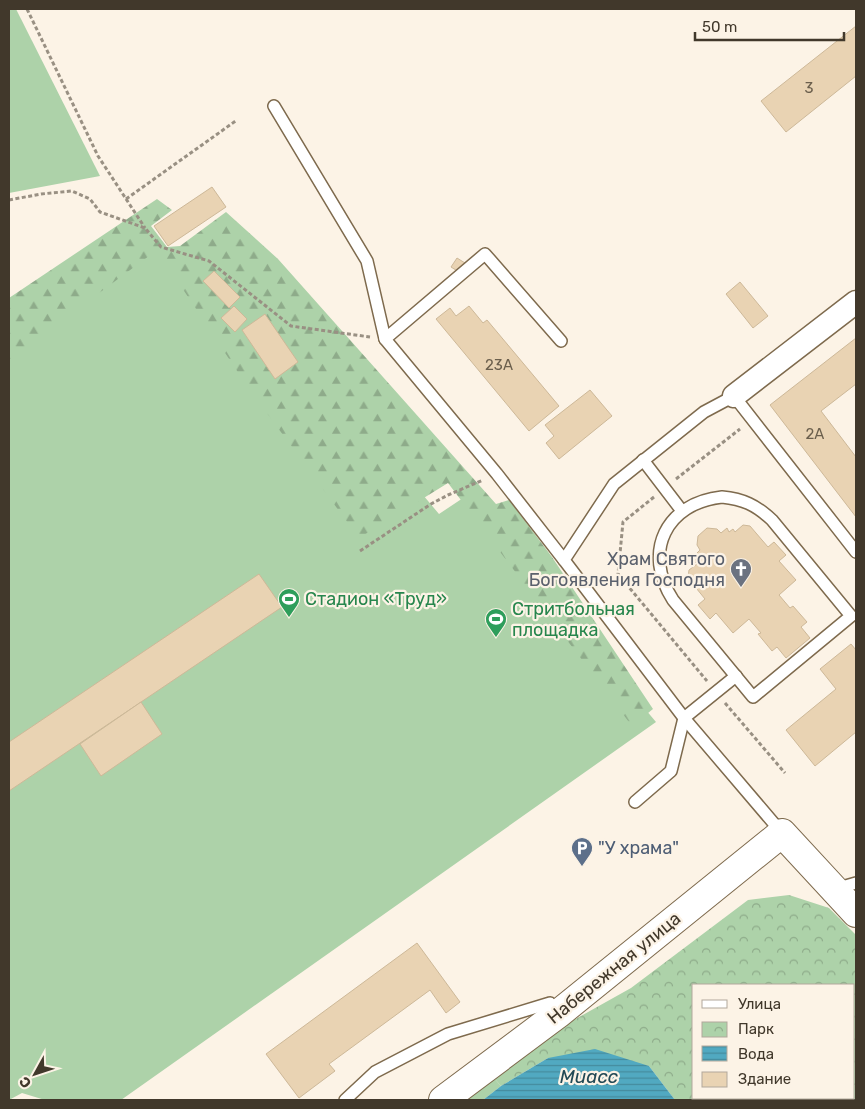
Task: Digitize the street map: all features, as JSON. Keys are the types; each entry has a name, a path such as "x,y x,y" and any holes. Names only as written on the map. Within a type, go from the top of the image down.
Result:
{"street":[{"path":"734,396 856,302"},
{"path":"782,833 845,886 856,913"},
{"name":"Набережная улица","path":"443,1100 558,1014 782,833"}],"lane":[{"path":"274,106 367,261 385,339 497,474 684,718 782,833"},
{"path":"385,339 484,254 561,341"},
{"path":"564,560 614,484 704,412 734,396 856,552"},
{"path":"643,460 682,511"},
{"path":"722,497 736,498 755,506 772,520 850,616 753,697 673,600 666,588 659,560 662,540 672,521 682,511 694,503 708,498 722,497"},
{"path":"635,802 671,771 684,718 736,676"},
{"path":"345,1100 375,1072 448,1034 550,1003 558,1014"}],"path":[{"path":"27,9 98,156 145,228 161,247 209,262 292,326 385,339"},
{"path":"126,199 237,120"},
{"path":"9,200 72,191 90,199 100,212 145,228"},
{"path":"752,419 623,522 618,574 785,773"},
{"path":"360,550 431,504 497,474"}],"green space":[{"path":"9,9 16,9 100,176 9,193"},
{"path":"157,199 172,210 151,226 167,247 180,246 226,212 278,259 496,504 509,500 552,557 653,709 632,726 448,483 359,538 247,386 157,250 9,360 9,298"},
{"name":"Стадион «Труд»","path":"115,233 165,251 267,310 439,514 466,496 656,722 121,1100 45,1100 22,1093 9,1100 9,305"},
{"path":"789,895 829,908 856,935 856,1100 675,1100 649,1066 548,1058 501,1086 493,1077 538,1040 631,988 748,900"},
{"path":"493,1077 501,1086 483,1100 464,1100"}],"water":[{"name":"Миасс","path":"595,1049 649,1066 675,1100 483,1100 501,1086 548,1058"}],"building":[{"path":"856,26 856,76 786,132 761,101"},
{"path":"212,187 226,207 168,246 154,226"},
{"path":"457,258 465,263 459,272 451,267"},
{"path":"214,271 240,297 229,308 203,281"},
{"path":"740,282 768,316 753,328 726,294"},
{"path":"234,306 247,319 235,332 221,318"},
{"path":"469,306 483,323 487,320 559,406 529,431 436,319 450,308 456,316"},
{"path":"265,314 298,362 275,379 242,330"},
{"path":"856,338 856,384 821,411 856,457 856,517 770,405"},
{"path":"590,390 612,416 559,459 546,443 554,436 545,425"},
{"name":"Храм Святого Богоявления Господня","path":"743,525 750,526 768,547 774,542 786,555 779,561 796,580 779,595 790,608 793,606 807,622 801,627 810,638 786,658 777,647 772,651 758,634 761,633 749,619 733,633 716,613 710,619 698,605 705,599 688,578 689,570 697,564 694,561 698,557 696,554 700,550 697,545 698,536 707,528 717,529 721,533 727,528 729,532 733,529 735,532"},
{"path":"259,574 282,607 9,791 9,742"},
{"path":"851,644 856,650 856,732 815,766 786,730 836,689 820,669"},
{"path":"141,702 162,734 101,776 80,744"},
{"path":"417,943 460,1002 446,1013 430,990 329,1064 335,1071 299,1098 266,1054"}],"place":[{"name":"Храм Святого Богоявления Господня","path":"741,588"},
{"name":"Стадион «Труд»","path":"289,618"},
{"name":"Стритбольная площадка","path":"496,638"},
{"name":"\"У храма\"","path":"582,867"}]}
